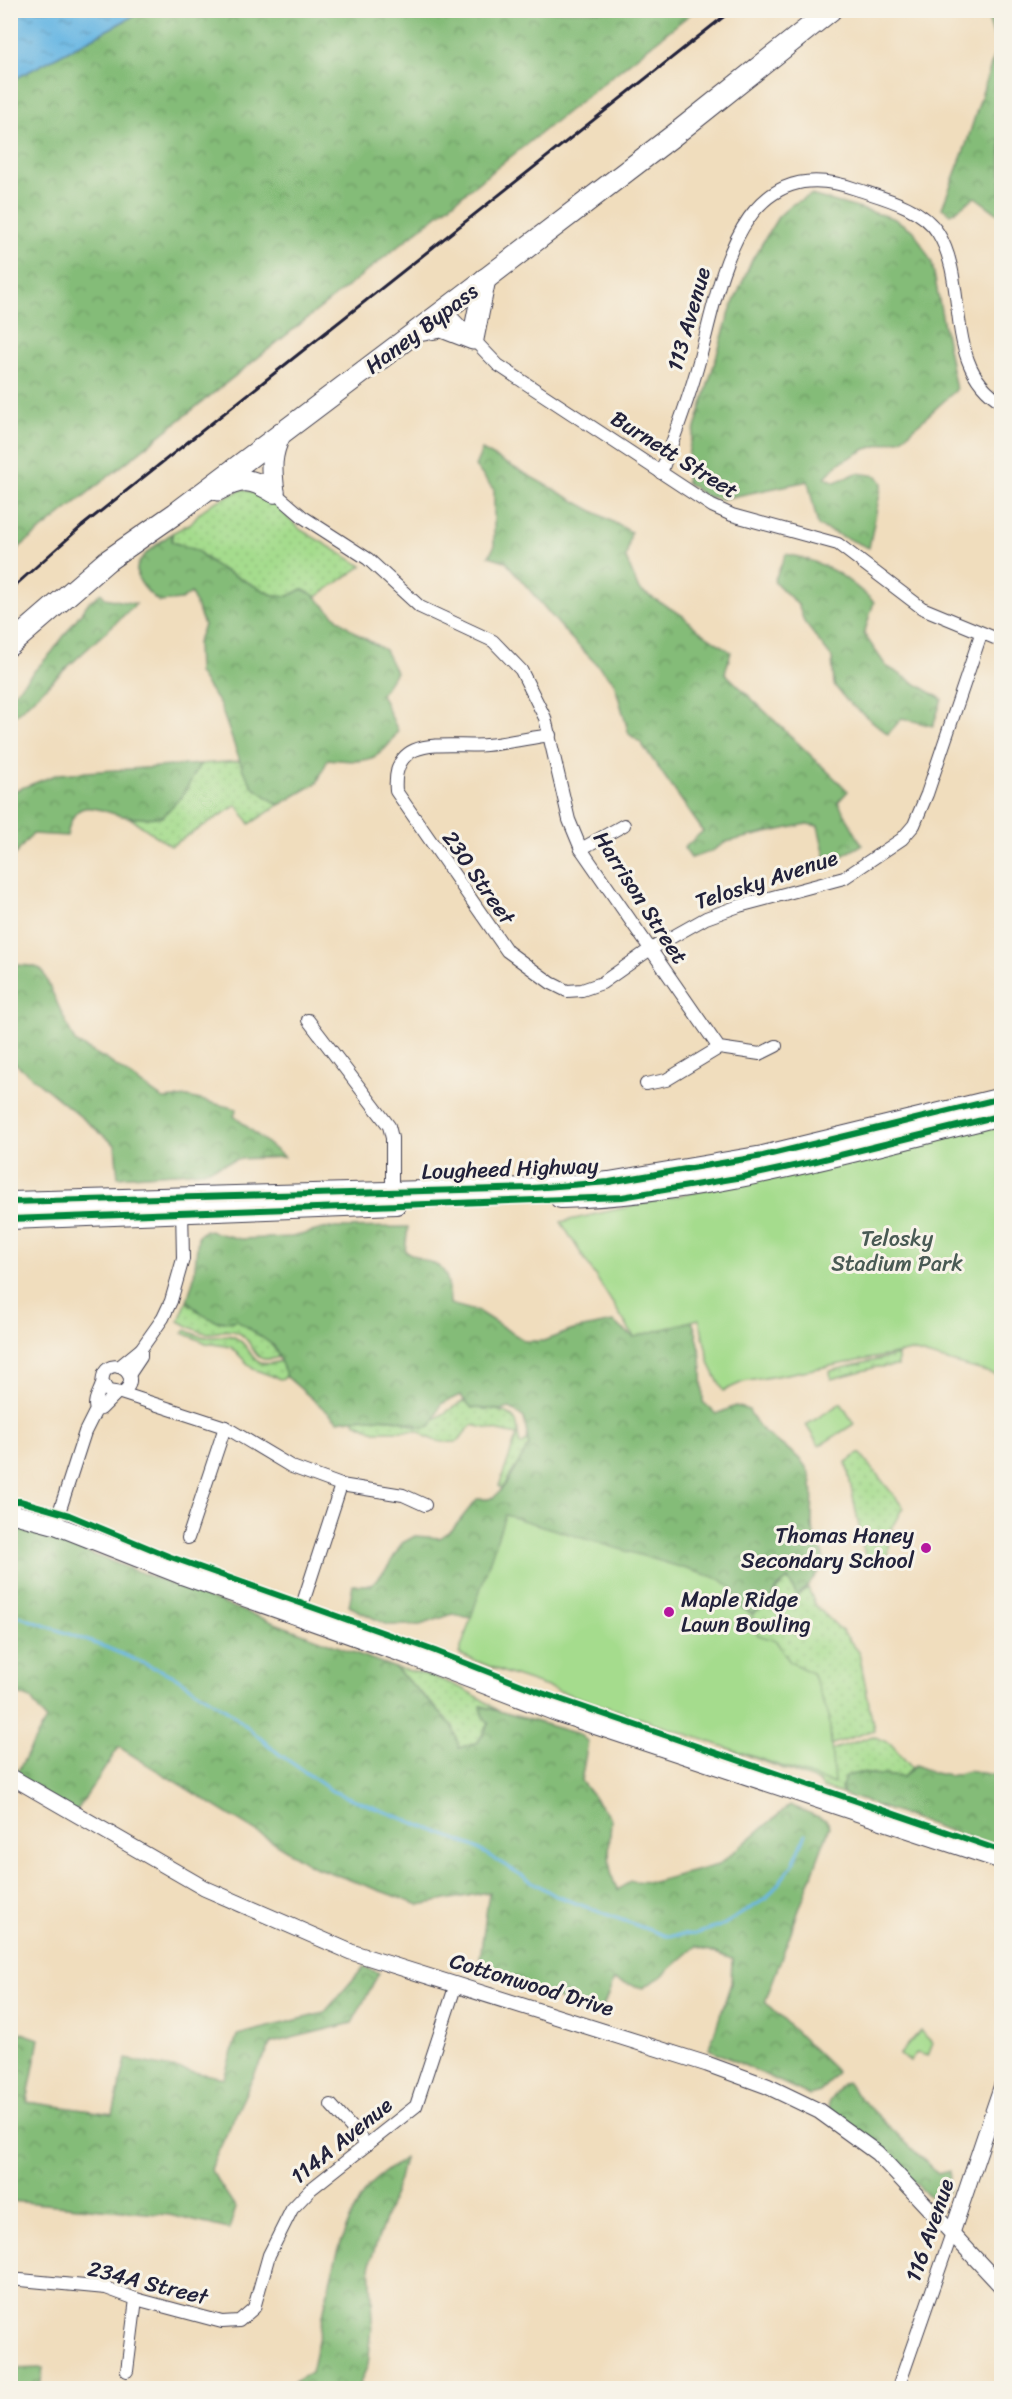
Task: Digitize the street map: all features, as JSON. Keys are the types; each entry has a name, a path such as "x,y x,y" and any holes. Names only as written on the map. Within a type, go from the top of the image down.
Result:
{"highway":[{"name":"Haney Bypass","path":"10,645 107,561 176,513 445,310 831,10"},
{"path":"416,332 442,327 473,339 485,279"},
{"path":"274,492 270,466 272,452 280,435"},
{"path":"176,513 235,480 256,481 274,492"}],"main road":[{"name":"Lougheed Highway","path":"10,1202 182,1204 392,1197 609,1182 763,1156 1002,1098"},
{"name":"Lougheed Highway","path":"392,1197 622,1197 801,1165 1002,1115"},
{"name":"Lougheed Highway","path":"10,1219 182,1204"},
{"path":"10,1513 55,1525 297,1618 418,1659 559,1713 1002,1860"}],"street":[{"name":"113 Avenue","path":"661,473 695,376 712,308 734,240 749,215 778,192 804,183 836,183 901,205 926,220 938,233 951,265 963,347 968,361 984,390 1002,402"},
{"name":"Burnett Street","path":"445,310 498,365 712,506 732,515 838,544 922,608 1002,642"},
{"name":"Harrison Street","path":"274,492 303,517 368,559 420,607 493,642 521,670 534,693 550,735 569,820 581,849 719,1048"},
{"name":"Telosky Avenue","path":"574,992 602,983 650,950 706,918 844,878 902,839 914,825 924,802 981,634"},
{"name":"230 Street","path":"550,735 485,745 428,745 405,756 395,777 396,791 401,803 503,947 551,983 574,992"},
{"path":"581,849 624,825"},
{"path":"308,1020 389,1126 392,1138 392,1197"},
{"path":"646,1084 666,1080 719,1048 760,1054 776,1046"},
{"path":"96,1410 101,1409 118,1394 141,1348 163,1318 183,1259 182,1204"},
{"path":"55,1525 85,1432 96,1410 94,1405 106,1371 126,1375 142,1400"},
{"path":"103,1383 108,1391 225,1427 292,1467 341,1485 403,1495 425,1505"},
{"path":"188,1538 225,1427"},
{"path":"297,1618 341,1485"},
{"name":"Cottonwood Drive","path":"10,1776 204,1888 351,1952 707,2064 767,2086 819,2110 877,2153 1002,2287"},
{"name":"114A Avenue","path":"239,2320 254,2308 269,2255 292,2209 311,2189 416,2106 456,1984"},
{"name":"116 Avenue","path":"898,2388 1002,2085"},
{"path":"331,2104 367,2145"},
{"name":"234A Street","path":"10,2279 106,2288 136,2300 222,2322 239,2320"},
{"path":"127,2370 136,2300"}],"green space":[{"path":"143,11 694,11 11,554 10,81"},
{"path":"986,11 1001,11 1001,216 975,197 951,214 942,208 966,145 997,46"},
{"path":"811,195 893,218 914,231 932,263 956,390 902,439 866,449 839,463 825,477 835,482 857,473 877,476 882,483 869,548 818,526 808,481 722,499 705,496 686,482 689,448 730,311 752,260 778,217 791,205"},
{"path":"482,450 631,532 626,558 639,590 682,615 698,630 731,652 725,673 848,791 838,802 862,845 827,864 818,826 807,824 726,842 712,851 691,858 684,848 703,831 641,743 629,734 614,682 567,634 505,561 489,556 494,547 494,490 475,466"},
{"path":"243,489 273,500 301,530 362,566 316,597 302,590 289,596 275,596 217,567 196,550 172,542 172,533 191,523 200,512 213,503"},
{"path":"172,533 172,542 196,550 217,567 275,596 289,596 302,589 314,595 339,620 385,650 396,672 381,694 398,731 384,750 369,759 351,761 328,759 317,783 279,805 253,787 243,770 220,705 198,673 197,643 204,625 191,593 181,600 159,602 147,591 137,572 138,564 143,557"},
{"path":"786,554 812,561 834,571 874,602 864,634 886,666 942,699 933,726 902,718 888,734 847,701 834,685 832,658 804,622 799,606 774,581"},
{"path":"101,593 105,598 136,604 11,719 11,696 52,652 89,602"},
{"path":"240,761 253,787 279,805 250,824 237,805 171,846 130,818 162,816 183,795 200,764"},
{"path":"200,764 183,795 162,817 132,818 97,809 82,809 76,813 71,822 67,836 32,834 11,860 11,792 58,774"},
{"path":"11,962 42,970 75,1042 107,1060 163,1099 188,1097 237,1109 234,1116 284,1157 238,1159 203,1171 118,1177 115,1145 11,1060"},
{"name":"Telosky Stadium Park","path":"1001,1123 1001,1376 912,1351 743,1382 723,1391 710,1365 699,1319 634,1337 561,1222"},
{"path":"408,1227 405,1251 440,1267 447,1279 450,1304 479,1312 525,1341 543,1341 573,1330 613,1322 634,1337 692,1321 700,1351 703,1402 716,1414 736,1406 749,1410 761,1429 796,1455 808,1470 813,1493 812,1526 823,1559 808,1586 797,1596 788,1579 778,1587 768,1604 752,1614 734,1603 482,1605 470,1618 453,1614 420,1625 387,1625 349,1606 353,1585 372,1585 387,1568 402,1543 415,1536 440,1538 452,1530 477,1499 490,1499 497,1495 507,1483 529,1446 524,1418 510,1408 502,1410 472,1408 460,1395 441,1404 432,1425 428,1427 387,1418 338,1421 287,1377 274,1346 237,1320 216,1321 187,1301 194,1277 198,1236 205,1230 240,1239 292,1237 327,1228"},
{"path":"187,1301 215,1321 237,1320 250,1327 272,1345 279,1357 263,1359 258,1356 245,1337 234,1331 206,1333 179,1321"},
{"path":"186,1330 203,1336 232,1336 243,1343 257,1361 270,1363 281,1361 287,1377 280,1379 253,1369 231,1347 206,1343 183,1333"},
{"path":"898,1355 898,1366 877,1367 831,1379 830,1371"},
{"path":"465,1400 472,1408 496,1410 513,1417 521,1445 528,1440 529,1446 502,1489 499,1486 517,1435 472,1425 456,1442 445,1442 431,1439 419,1431 374,1431 355,1422 354,1416 399,1420 416,1427 432,1425 435,1419"},
{"path":"841,1403 854,1424 819,1446 806,1425"},
{"path":"860,1453 903,1507 890,1531 887,1557 881,1562 871,1561 865,1556 846,1462"},
{"path":"505,1515 720,1579 734,1590 734,1603 752,1614 753,1625 758,1635 776,1641 790,1662 812,1673 829,1716 834,1784 506,1673 459,1654"},
{"path":"11,1524 395,1668 453,1726 459,1748 478,1742 489,1724 482,1715 481,1706 579,1734 588,1742 581,1781 611,1819 610,1864 618,1890 630,1881 653,1882 718,1865 790,1805 826,1820 830,1826 765,2002 837,2072 820,2092 809,2095 709,2049 731,1983 732,1959 696,1946 661,1977 643,1988 614,1980 601,2012 478,1973 489,1892 419,1905 312,1866 119,1747 74,1815 14,1778 46,1720 31,1699 11,1691"},
{"path":"788,1579 797,1596 808,1588 816,1606 842,1631 859,1652 874,1730 827,1746 701,1711 747,1611 752,1614 759,1610"},
{"path":"395,1668 449,1683 497,1710 482,1706 489,1724 478,1742 459,1748 436,1708"},
{"path":"873,1736 891,1744 912,1768 903,1777 859,1773 841,1788 843,1794 823,1788 819,1782 706,1740 828,1751"},
{"path":"916,1765 930,1772 949,1776 969,1771 1001,1776 1001,1849 843,1794 841,1788 846,1776 859,1773 903,1777"},
{"path":"364,1967 379,1973 352,2023 272,2043 258,2067 210,2169 236,2208 229,2229 169,2215 11,2201 11,2029 39,2039 27,2102 113,2114 126,2059 224,2078 237,2035 324,2013"},
{"path":"920,2031 933,2043 928,2056 917,2053 910,2061 899,2055"},
{"path":"848,2083 854,2092 938,2174 949,2171 948,2192 929,2196 857,2130 829,2109 828,2103 842,2084"},
{"path":"404,2158 370,2262 373,2319 368,2365 358,2388 284,2388 311,2372 331,2276 356,2208 368,2187 380,2175"},
{"path":"43,2368 40,2388 11,2388 11,2369"}],"water":[{"path":"11,10 143,10 143,11 11,81"}],"waterway":[{"path":"10,1613 105,1647 174,1676 231,1713 279,1754 332,1791 473,1846 556,1896 666,1936 695,1934 723,1925 767,1898 792,1866 806,1834"}],"railway":[{"path":"10,590 82,526 732,10"}],"cycle path":[{"path":"10,1202 532,1188 609,1182 763,1156 1002,1098"},
{"path":"10,1219 622,1197 743,1177 1002,1115"},
{"path":"10,1501 20,1501 69,1515 168,1556 435,1651 542,1693 1002,1851"}],"place":[{"name":"Thomas Haney Secondary School","path":"926,1548"},
{"name":"Maple Ridge Lawn Bowling","path":"669,1612"}]}
